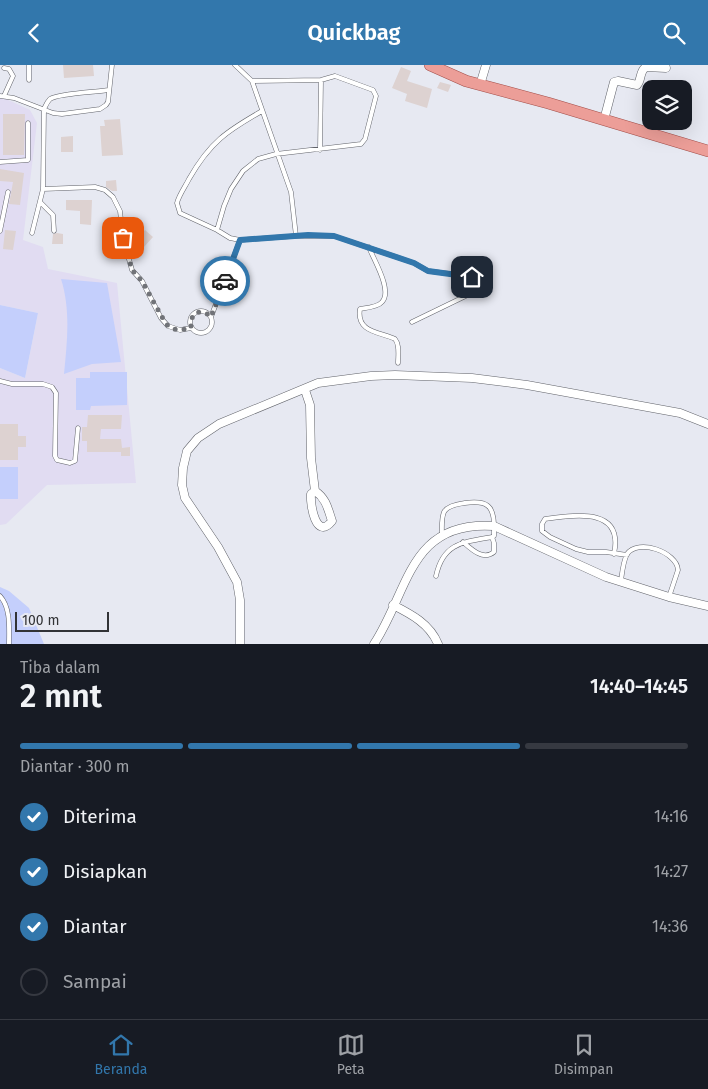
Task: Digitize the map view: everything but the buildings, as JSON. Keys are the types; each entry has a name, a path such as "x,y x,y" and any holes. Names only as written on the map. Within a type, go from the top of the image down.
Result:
{"main road":[{"path":"430,65 480,85 708,151"}],"street":[{"path":"480,85 486,65"},
{"path":"604,120 614,82 618,81 637,85 642,71 646,67 666,68"},
{"path":"240,644 240,600 237,581 218,547 186,498 182,485 187,451 198,437 219,424 326,382 371,376 426,375 472,378 548,388 680,413 708,424"},
{"path":"305,390 311,413 311,458 315,491"},
{"path":"374,644 385,626 393,605 417,559 424,550 442,535 472,527 494,526 590,570 669,597 708,606"},
{"path":"393,605 410,613 426,626 432,632 438,644"}],"lane":[{"path":"29,80 30,65"},
{"path":"4,68 9,69 13,76 2,96 22,100 62,114 100,109 106,105 112,65"},
{"path":"235,65 252,81 292,197 296,236"},
{"path":"217,230 227,197 243,171 258,159 276,154 353,146 364,142 376,96 373,90 337,76 321,80 252,81"},
{"path":"320,149 321,80"},
{"path":"32,233 43,189 44,109 46,103 54,98 109,90"},
{"path":"262,111 233,128 211,147 198,162 177,201 180,213 230,238 240,240 296,236 334,236 414,263 428,271 468,276 475,281 476,291 412,322"},
{"path":"0,162 28,160 28,123"},
{"path":"43,189 95,187 109,193 118,205 123,238 132,270 142,281 168,326 174,329 191,328 196,332 205,333 211,326 211,317 240,240"},
{"path":"0,231 8,192"},
{"path":"40,202 52,215 54,231"},
{"path":"369,247 382,273 385,295 384,301 380,304 360,309 359,315 364,326 373,333 396,339 398,363"},
{"path":"191,328 191,319 197,312 206,313 211,317"},
{"path":"0,381 12,384 43,384 52,387 56,393 57,461 70,463 75,461 78,429"},
{"path":"442,535 444,512 449,507 484,504 489,506 493,514 494,526 492,537 494,552 489,555 483,555 473,551 464,542"},
{"path":"614,554 616,543 614,532 605,519 596,517 564,517 545,519 542,525 542,531 564,544 588,552 606,552 614,554 627,555"},
{"path":"436,576 442,558 452,547 464,542 492,537"},
{"path":"621,581 627,555 631,550 641,547 651,549 670,556 678,565 669,597"},
{"path":"0,596 3,599 8,615 9,644"}],"shaded area":[{"path":"0,98 30,110 37,123 23,240 43,247 48,269 117,283 136,483 47,485 6,524 0,525 0,368 25,378 38,313 0,305"},
{"path":"61,279 107,283 121,362 92,364 64,374 67,315"},
{"path":"0,305 38,313 25,378 0,368"},
{"path":"90,372 127,372 127,405 91,406 90,410 76,410 76,378 90,378"},
{"path":"0,467 18,467 18,499 0,499"},
{"path":"0,587 9,591 29,608 44,644 0,644"}],"way so far":[{"path":"123,238 132,270 142,281 168,326 174,329 186,330 191,328 192,316 200,311 211,317 225,281"}],"route":[{"path":"225,281 240,240 308,235 334,236 414,263 428,271 454,273 472,277"}]}
